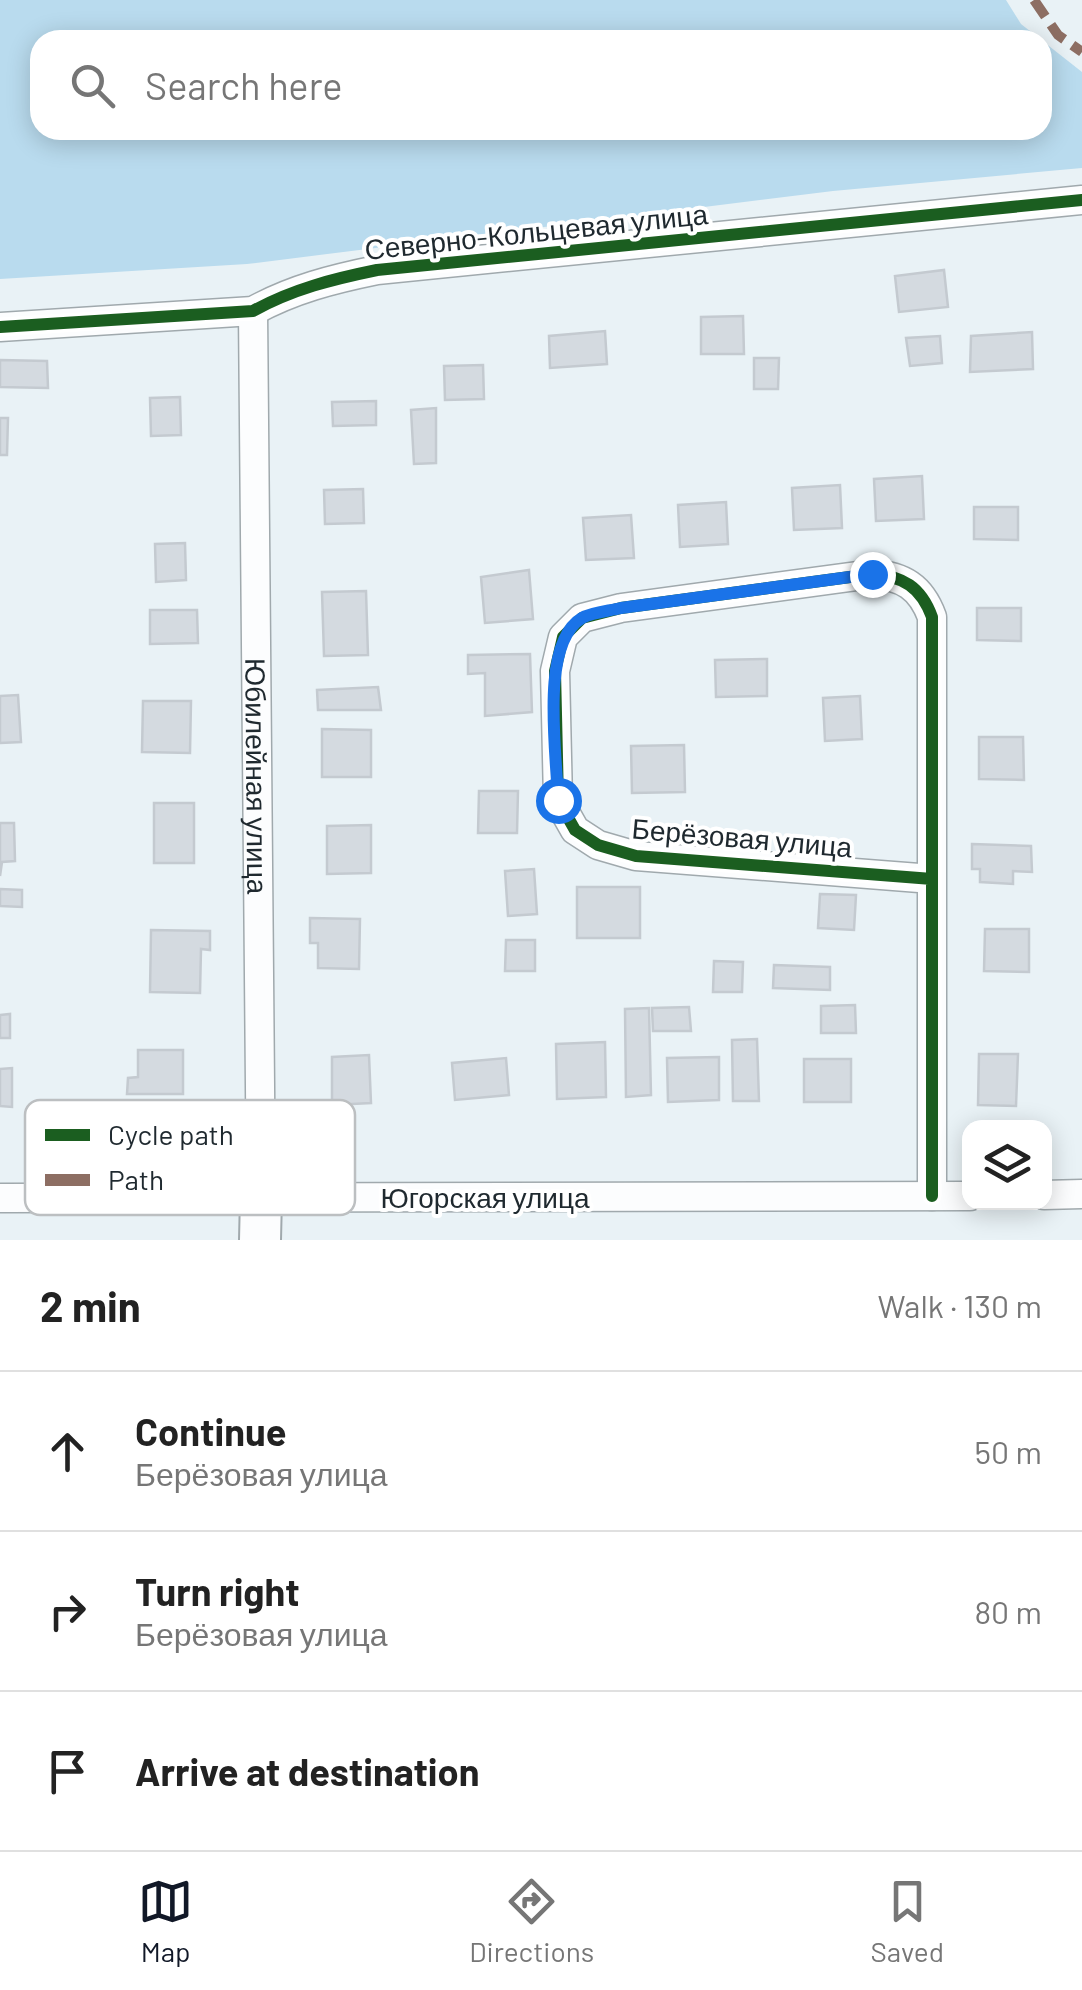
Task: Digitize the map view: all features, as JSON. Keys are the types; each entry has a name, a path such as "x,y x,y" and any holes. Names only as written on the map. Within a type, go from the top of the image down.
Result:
{"street":[{"name":"Северно-Кольцевая улица","path":"0,327 253,311 279,296 318,282 377,270 1082,200"},
{"name":"Юбилейная улица","path":"253,311 259,1100"},
{"name":"Берёзовая улица","path":"932,880 636,856 598,845 575,830 558,800 554,671 563,637 582,618 621,608 830,578 890,575 916,588 926,599 932,617 932,880 932,1196"},
{"path":"1052,1195 1082,1194"},
{"name":"Югорская улица","path":"355,1197 962,1196"},
{"name":"Югорская улица","path":"0,1198 25,1198"}],"shaded area":[{"path":"0,0 1006,0 1028,30 30,30 30,140 1052,140 1052,49 1082,72 1082,168 833,191 247,264 0,279"}],"building":[{"path":"944,270 948,307 899,312 895,276"},
{"path":"743,316 744,354 701,354 701,317"},
{"path":"605,331 607,364 550,368 549,336"},
{"path":"1032,332 1033,369 970,372 971,336"},
{"path":"940,336 942,363 910,366 906,338"},
{"path":"754,358 779,358 778,389 754,389"},
{"path":"0,360 47,361 48,388 0,387"},
{"path":"483,365 484,399 445,400 444,366"},
{"path":"180,397 181,435 151,436 150,398"},
{"path":"376,401 376,425 333,426 332,402"},
{"path":"436,408 436,463 414,464 411,410"},
{"path":"0,418 8,418 7,455 0,455"},
{"path":"922,476 924,519 876,521 874,479"},
{"path":"840,485 842,528 794,530 792,488"},
{"path":"363,489 364,523 325,524 324,490"},
{"path":"726,502 728,544 680,547 678,505"},
{"path":"974,507 1018,507 1018,540 974,539"},
{"path":"631,515 634,558 586,560 583,518"},
{"path":"185,543 186,580 156,582 155,544"},
{"path":"529,570 533,619 485,623 481,577"},
{"path":"366,591 368,655 324,656 322,592"},
{"path":"977,608 1021,608 1021,641 977,640"},
{"path":"150,610 197,610 198,643 150,644"},
{"path":"530,654 532,712 485,716 485,673 468,674 468,655"},
{"path":"767,659 767,696 716,697 715,660"},
{"path":"378,687 381,710 318,710 317,690"},
{"path":"18,695 21,742 0,743 0,696"},
{"path":"860,696 862,739 825,741 823,698"},
{"path":"143,701 191,701 190,753 142,752"},
{"path":"322,729 371,730 371,777 322,777"},
{"path":"979,737 1023,737 1024,780 979,779"},
{"path":"684,745 685,792 632,793 631,746"},
{"path":"479,791 518,791 517,833 478,833"},
{"path":"154,803 194,803 194,863 154,863"},
{"path":"0,823 14,823 15,861 2,862 0,876"},
{"path":"371,825 371,873 327,874 327,826"},
{"path":"972,844 1031,846 1032,872 1013,871 1013,884 980,882 980,869 972,869"},
{"path":"534,869 537,914 508,916 505,871"},
{"path":"577,887 640,887 640,938 577,938"},
{"path":"0,889 22,890 22,907 0,906"},
{"path":"820,894 856,895 854,930 818,928"},
{"path":"310,918 360,919 359,969 318,968 318,943 310,943"},
{"path":"985,929 1029,929 1029,972 984,971"},
{"path":"151,930 210,931 210,950 201,949 200,993 150,992"},
{"path":"506,940 535,940 535,971 505,971"},
{"path":"714,961 743,962 742,992 713,992"},
{"path":"774,965 830,967 830,990 773,988"},
{"path":"855,1005 856,1033 821,1033 821,1006"},
{"path":"689,1007 691,1031 653,1031 652,1008"},
{"path":"649,1008 651,1095 626,1097 625,1009"},
{"path":"10,1014 10,1038 0,1038 0,1015"},
{"path":"757,1039 759,1101 733,1101 732,1040"},
{"path":"605,1042 606,1097 557,1099 556,1044"},
{"path":"138,1050 183,1050 183,1094 127,1094 128,1078 138,1077"},
{"path":"979,1054 1018,1054 1016,1106 978,1105"},
{"path":"369,1055 371,1103 332,1100 332,1057"},
{"path":"719,1057 719,1100 668,1102 667,1058"},
{"path":"506,1058 509,1095 455,1100 452,1063"},
{"path":"804,1059 851,1059 851,1102 804,1102"},
{"path":"12,1068 12,1107 0,1106 0,1069"}],"marked path":[{"path":"1034,0 1058,35 1082,52"}],"cycle path":[{"path":"0,327 253,311 314,286 377,270 1082,200"},
{"path":"932,879 636,856 598,845 575,830 558,800 555,671 563,637 582,618 621,608 872,574 902,581 922,598 932,617 932,1196"}],"route":[{"path":"558,800 554,671 563,637 582,618 621,608 872,574"}]}
